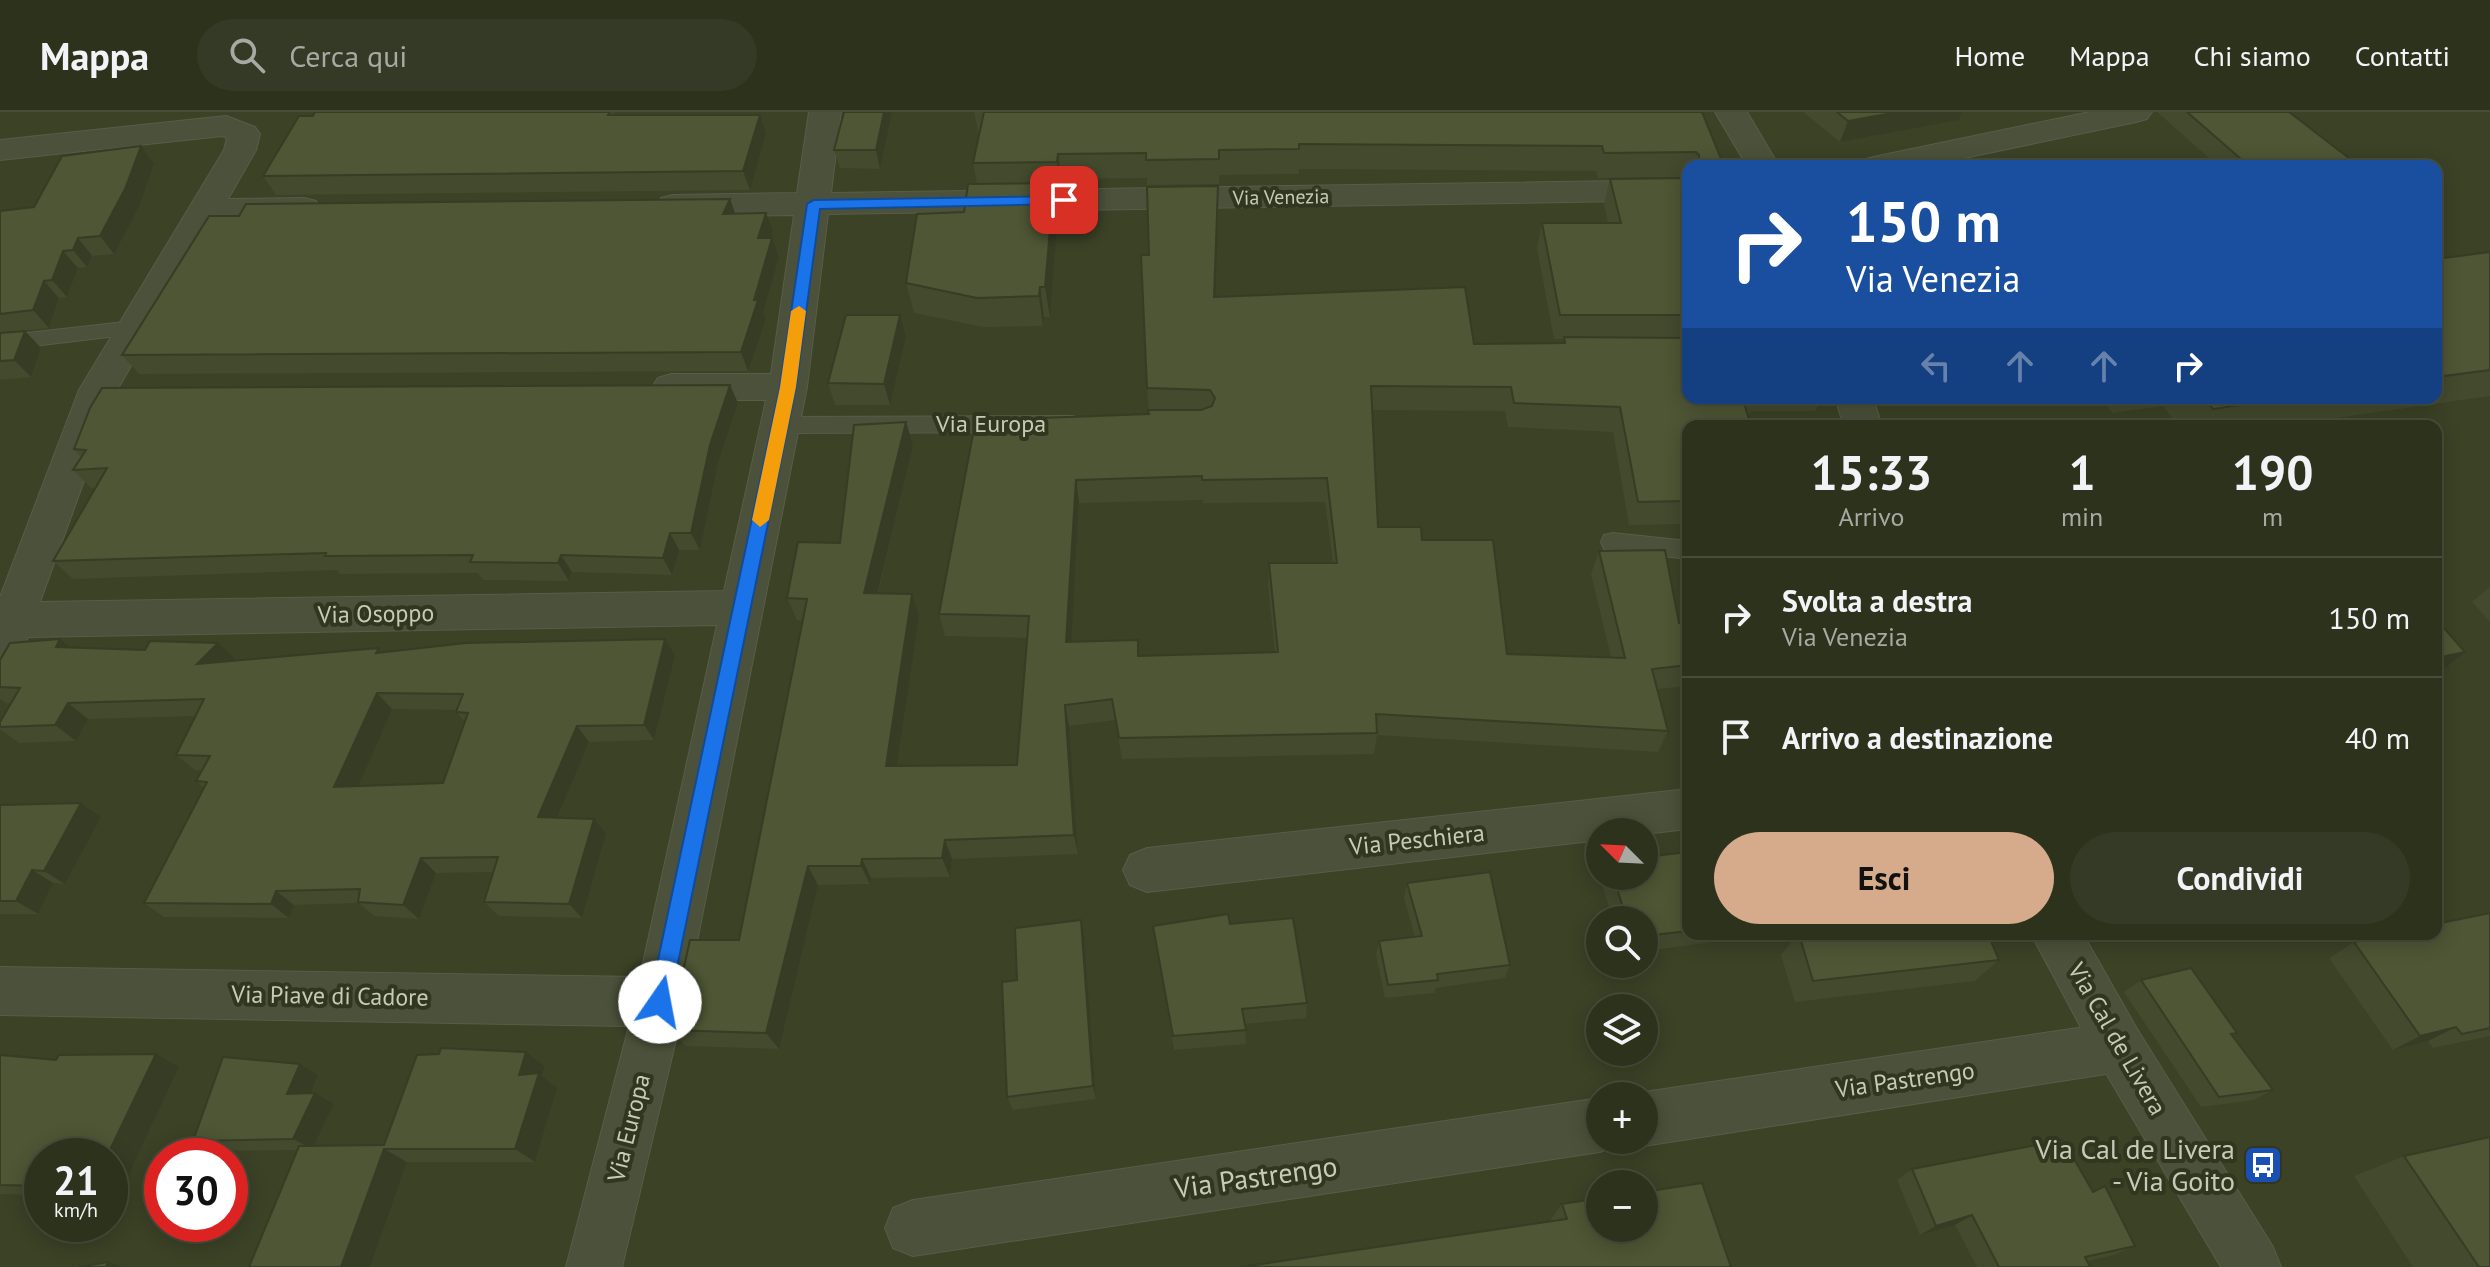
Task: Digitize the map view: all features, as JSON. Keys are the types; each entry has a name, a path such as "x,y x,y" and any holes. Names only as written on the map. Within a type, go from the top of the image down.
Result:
{"street":[{"name":"Via Europa","path":"594,1267 660,1002 784,406 825,112"},
{"path":"1731,112 1759,160"},
{"path":"1907,160 2136,112"},
{"path":"0,150 226,126 244,134 240,150 98,390 6,637"},
{"name":"Via Venezia","path":"641,206 1682,190"},
{"path":"202,210 328,209"},
{"path":"633,387 784,406"},
{"path":"98,390 145,390"},
{"name":"Via Osoppo","path":"6,637 742,608"},
{"name":"Via Peschiera","path":"1147,870 1682,810"},
{"name":"Via Cal de Livera","path":"2059,940 2119,1047 2253,1267"},
{"name":"Via Piave di Cadore","path":"0,991 660,1002"},
{"name":"Via Pastrengo","path":"1658,1117 2119,1047"},
{"name":"Via Pastrengo","path":"913,1228 1586,1127"}],"lane":[{"path":"0,343 134,328"},
{"name":"Via Europa","path":"784,406 1093,424"},
{"path":"1613,542 1682,549"}],"building":[{"path":"315,112 760,115 743,171 263,176 299,116 313,116"},
{"path":"844,112 884,112 876,150 834,150"},
{"path":"984,112 1702,112 1722,160 1699,160 1696,152 1604,153 1602,146 1299,144 1299,149 1219,150 1219,159 1146,160 1146,153 1058,154 1057,162 973,163"},
{"path":"1837,112 1898,112 1848,121"},
{"path":"2187,112 2289,112 2351,160 2242,160"},
{"path":"141,146 125,189 100,236 78,238 73,250 63,251 52,280 44,281 33,310 0,314 0,211 34,207 62,156"},
{"path":"1682,178 1682,315 1560,315 1542,223 1621,223 1610,179"},
{"path":"1054,183 1045,287 1040,287 1039,296 977,298 906,283 917,214 964,212 968,184"},
{"path":"1218,186 1214,297 1465,287 1474,344 1565,343 1564,337 1682,338 1682,404 1744,404 1749,420 1682,420 1682,501 1638,502 1620,407 1514,403 1511,387 1371,386 1378,527 1421,527 1422,540 1493,540 1507,654 1625,658 1599,551 1665,550 1679,623 1682,623 1682,666 1652,669 1668,731 1376,714 1377,733 1119,738 1112,699 1065,705 1074,835 945,840 942,858 862,859 861,866 808,866 766,1033 670,1030 690,940 739,940 807,599 787,598 798,542 840,543 854,425 906,422 864,593 912,594 886,766 1017,765 1029,616 939,614 974,429 1041,424 1041,418 1149,414 1148,410 1201,410 1212,406 1215,398 1210,390 1147,388 1141,255 1149,255 1147,187","holes":["1202,476 1202,480 1327,478 1337,563 1269,563 1278,652 1138,656 1138,640 1066,642 1076,480"]},
{"path":"730,199 723,214 766,213 758,238 772,238 754,300 758,300 741,352 122,355 209,216 239,216 246,204"},
{"path":"2490,252 2490,370 2442,376 2442,258"},
{"path":"846,315 900,315 884,384 828,383"},
{"path":"25,331 14,360 0,361 0,333"},
{"path":"730,385 710,445 691,533 670,533 663,558 561,555 558,563 470,562 473,555 325,556 326,553 53,561 107,468 73,470 86,450 74,449 90,408 102,388"},
{"path":"2209,404 2247,404 2213,409"},
{"path":"2442,626 2465,652 2442,657"},
{"path":"60,639 56,647 145,650 150,641 218,643 197,664 379,648 376,653 466,643 665,639 644,725 577,726 538,817 594,819 569,904 484,902 498,857 421,858 403,905 358,902 360,889 276,891 271,904 144,903 207,782 196,781 210,756 176,755 204,699 68,703 55,725 0,727 20,688 0,687 0,660 10,643","holes":["377,693 463,694 456,712 468,713 443,783 334,787"]},
{"path":"81,803 44,871 32,870 16,901 0,901 0,805"},
{"path":"1682,853 1682,932 1658,934 1658,906 1623,906 1617,890 1658,890 1658,855"},
{"path":"1490,872 1510,965 1437,974 1438,980 1388,985 1379,941 1422,936 1407,883"},
{"path":"2490,913 2490,1028 2462,1034 2456,1027 2420,1036 2354,942 2442,940 2442,923"},
{"path":"1228,914 1230,924 1293,918 1307,1003 1242,1009 1246,1030 1173,1036 1153,926"},
{"path":"1081,920 1093,1086 1007,1097 1002,982 1017,980 1015,928"},
{"path":"1801,940 1991,940 1999,960 1813,981"},
{"path":"2191,968 2237,1033 2231,1034 2273,1090 2219,1097 2141,980"},
{"path":"441,1048 526,1052 519,1075 539,1073 515,1149 384,1149 341,1267 249,1267 299,1146 384,1145 417,1055 439,1054"},
{"path":"156,1054 116,1138 24,1138 24,1186 0,1185 0,1055 56,1060 59,1055"},
{"path":"223,1057 300,1064 287,1094 315,1093 293,1139 194,1138"},
{"path":"2490,1137 2490,1267 2479,1267 2404,1156"},
{"path":"2063,1140 2093,1192 2105,1186 2135,1246 2085,1257 2090,1267 1999,1267 1972,1215 1936,1226 1912,1169"},
{"path":"1702,1183 1731,1267 1241,1267 1567,1219 1562,1204 1586,1200 1586,1242 1658,1242 1658,1190"},
{"path":"108,1262 106,1267 78,1267"}],"slow traffic":[{"path":"760,520 788,387 799,311"}],"place":[{"name":"Via Cal de Livera - Via Goito","path":"2263,1165"}],"route":[{"path":"660,1002 788,387 814,204 1064,200"}]}
